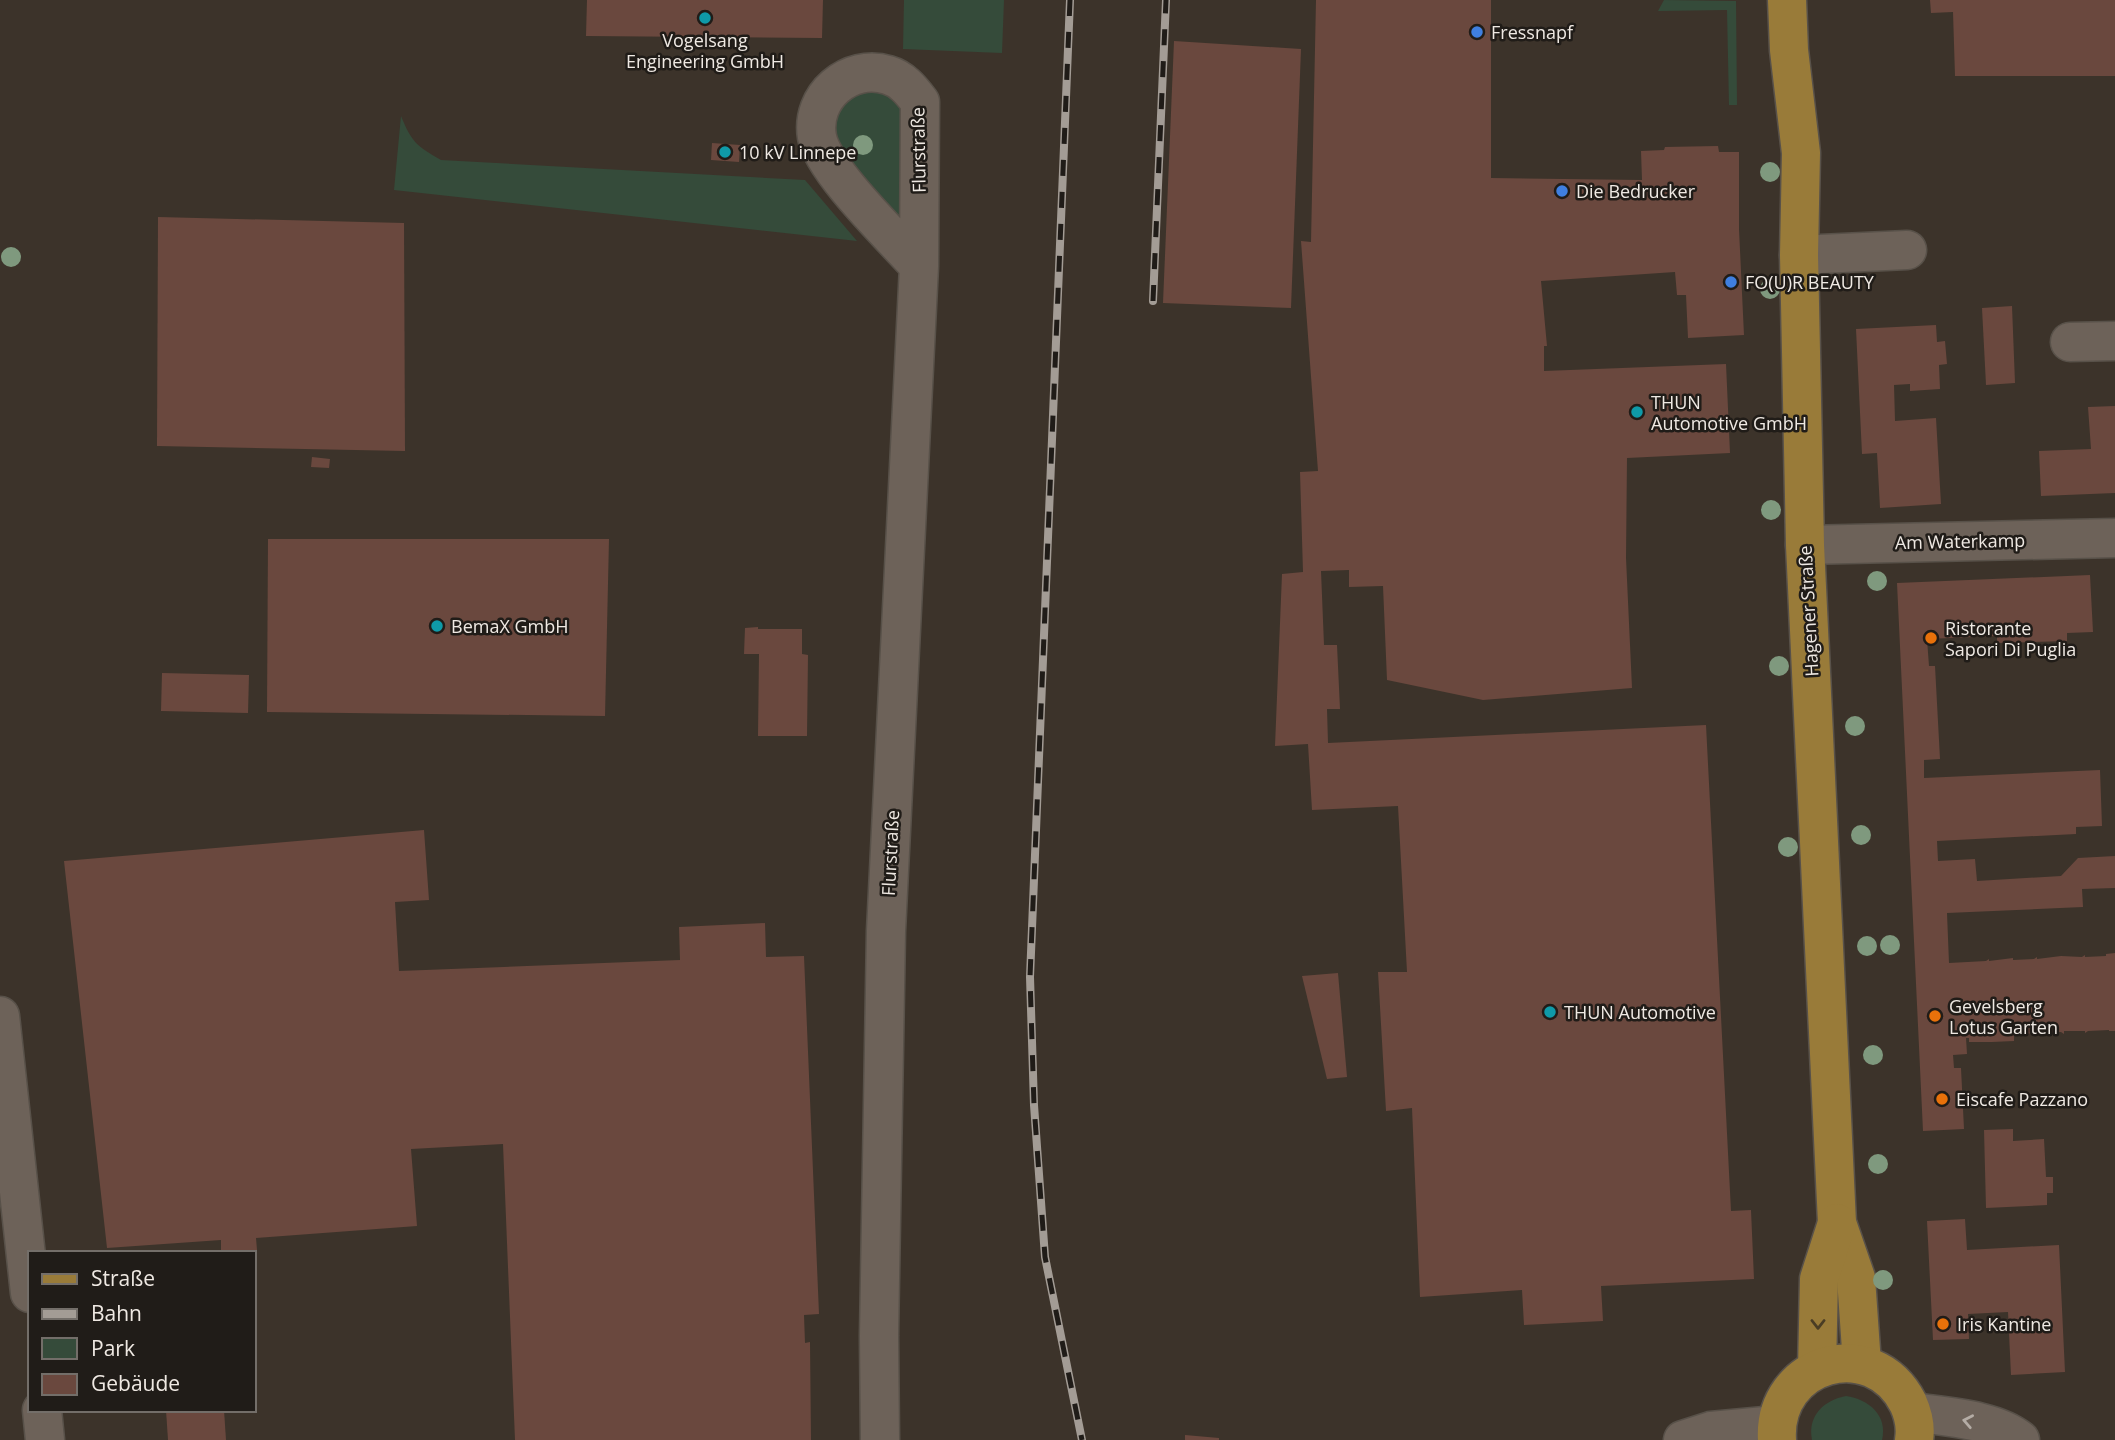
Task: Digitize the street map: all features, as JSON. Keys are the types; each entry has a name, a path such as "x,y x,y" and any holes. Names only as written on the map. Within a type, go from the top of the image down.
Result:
{"main road":[{"name":"Hagener Straße","path":"1787,0 1789,50 1801,153 1799,255 1805,545 1837,1223 1856,1278 1862,1364"},
{"name":"Hagener Straße","path":"1818,1369 1819,1279 1837,1223"},
{"path":"1776,1433 1780,1408 1801,1378 1818,1369 1840,1363 1862,1364 1884,1375 1901,1391 1913,1426"}],"street":[{"name":"Flurstraße","path":"880,1440 879,1336 886,931 919,266 920,102 907,86 889,75 872,72 853,75 832,89 825,97 818,114 817,137 822,152 838,176 919,266"},
{"path":"1799,255 1907,250"},
{"path":"2070,342 2115,341"},
{"name":"Am Waterkamp","path":"1805,545 2115,538"},
{"path":"0,1016 28,1275"},
{"path":"42,1412 46,1440"},
{"path":"1913,1426 1971,1421 1994,1427 2020,1440"},
{"path":"1683,1440 1712,1432 1776,1433"}],"green space":[{"path":"904,0 1004,0 1002,53 903,49"},
{"path":"1664,0 1736,1 1737,105 1729,105 1727,10 1658,11"},
{"path":"906,87 917,239 820,136 834,90"},
{"path":"401,116 416,143 441,160 805,180 857,241 394,190"},
{"path":"1846,1396 1869,1405 1879,1416 1883,1431 1882,1440 1812,1440 1812,1424 1819,1410 1831,1401"}],"building":[{"name":"Vogelsang Engineering GmbH","path":"587,0 823,0 822,38 586,36"},
{"path":"1316,0 1491,0 1491,178 1642,180 1641,151 1664,150 1665,147 1718,146 1719,152 1739,152 1739,229 1744,335 1688,338 1686,295 1677,295 1675,272 1541,281 1547,346 1544,346 1544,371 1726,364 1730,453 1627,458 1626,558 1632,688 1483,700 1387,680 1383,586 1349,587 1349,570 1321,571 1324,645 1337,645 1340,709 1327,709 1328,743 1706,725 1731,1211 1751,1210 1754,1279 1601,1286 1603,1321 1524,1325 1522,1290 1420,1297 1412,1108 1386,1111 1378,972 1407,972 1398,806 1312,810 1308,744 1275,746 1282,574 1303,572 1300,472 1318,471 1301,241 1311,242"},
{"path":"1930,0 2115,0 2115,76 1955,76 1953,12 1931,13"},
{"path":"1174,41 1301,49 1291,308 1163,303"},
{"name":"10 kV Linnepe","path":"712,143 740,145 739,162 711,160"},
{"path":"158,217 404,223 405,451 157,446"},
{"path":"2012,306 2015,383 1986,385 1982,308"},
{"path":"1936,325 1937,342 1945,341 1947,364 1939,365 1940,389 1910,391 1910,384 1894,385 1895,421 1936,418 1941,504 1880,508 1877,453 1862,454 1856,329"},
{"path":"2115,406 2115,493 2041,496 2039,451 2091,449 2088,407"},
{"path":"312,457 330,459 329,468 311,467"},
{"name":"BemaX GmbH","path":"268,539 609,539 605,716 267,712"},
{"path":"2090,575 2093,632 2067,633 2067,641 1997,643 1997,636 1927,639 1929,666 1935,666 1940,759 1924,760 1924,778 2100,770 2102,826 2076,827 2076,834 1937,841 1938,861 1975,859 1977,881 2061,876 2078,858 2115,856 2115,888 2082,889 2083,907 1947,913 1949,963 1989,959 2106,956 2115,953 2115,1031 2016,1034 2014,1041 1969,1042 1969,1038 1966,1038 1967,1054 1953,1055 1954,1068 1961,1068 1964,1129 1923,1131 1897,583"},
{"path":"745,628 802,629 802,654 808,655 807,736 758,736 759,654 744,654"},
{"path":"162,673 249,675 248,713 161,711"},
{"path":"424,830 429,900 395,902 399,971 680,960 679,927 765,923 766,957 804,956 819,1314 804,1315 805,1343 810,1342 811,1440 515,1440 503,1144 411,1149 417,1226 256,1238 257,1250 221,1251 221,1240 107,1248 64,861"},
{"path":"1338,973 1347,1077 1327,1079 1302,976"},
{"path":"2013,1129 2013,1141 2044,1139 2046,1177 2053,1177 2053,1193 2047,1193 2047,1205 1986,1208 1984,1130"},
{"path":"1965,1219 1967,1250 2059,1245 2065,1372 2011,1375 2008,1312 1968,1314 1969,1339 1933,1340 1927,1221"},
{"path":"166,1412 224,1412 226,1440 168,1440"},
{"path":"1185,1435 1219,1438 1219,1440 1185,1440"}],"railway":[{"path":"1070,0 1030,977 1034,1105 1045,1257 1082,1440"},
{"path":"1153,301 1166,0"}],"place":[{"name":"Vogelsang Engineering GmbH","path":"705,18"},
{"name":"Fressnapf","path":"1477,32"},
{"name":"10 kV Linnepe","path":"725,152"},
{"name":"Die Bedrucker","path":"1562,191"},
{"name":"FO(U)R BEAUTY","path":"1731,282"},
{"name":"THUN Automotive GmbH","path":"1637,412"},
{"name":"BemaX GmbH","path":"437,626"},
{"name":"Ristorante Sapori Di Puglia","path":"1931,638"},
{"name":"THUN Automotive","path":"1550,1012"},
{"name":"Gevelsberg Lotus Garten","path":"1935,1016"},
{"name":"Eiscafe Pazzano","path":"1942,1099"},
{"name":"Iris Kantine","path":"1943,1324"}]}
